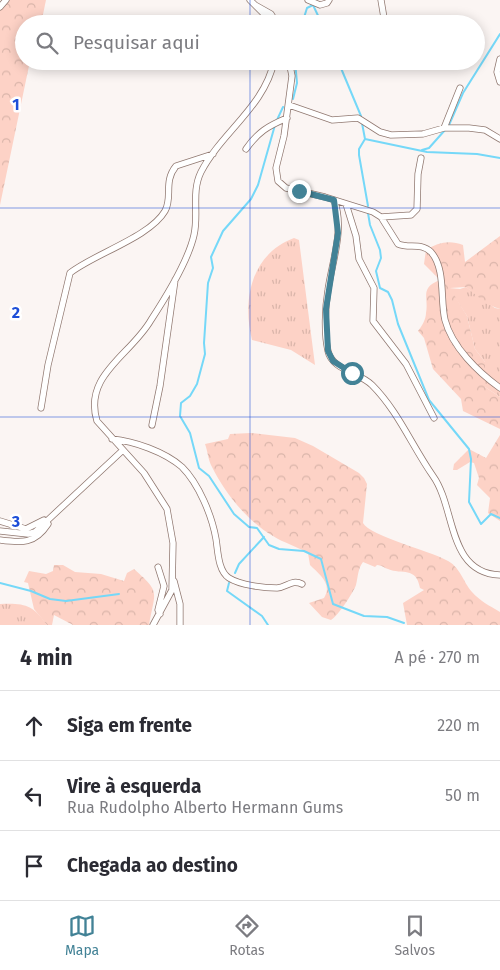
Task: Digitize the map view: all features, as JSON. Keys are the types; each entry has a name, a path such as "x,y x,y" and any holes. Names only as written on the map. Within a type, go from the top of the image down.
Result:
{"street":[{"path":"0,7 6,0"},
{"path":"308,0 320,5 327,3 329,0"},
{"path":"381,0 384,15"},
{"path":"252,2 261,15"},
{"path":"252,2 272,15"},
{"path":"500,59 497,68 500,82"},
{"path":"180,625 180,604 174,579 172,543 167,509 144,473 97,422 94,408 96,390 106,371 143,333 175,278 194,235 197,184 213,154 266,83 271,70"},
{"path":"291,70 287,118 276,168 278,181 286,188 334,200 381,216 411,215 417,209 418,174 422,158"},
{"path":"444,128 460,88"},
{"path":"289,105 332,120 358,118 380,132 391,135 423,134 444,128 474,128 493,134 500,139"},
{"path":"246,149 261,130 287,118"},
{"path":"493,134 500,131"},
{"path":"40,408 48,365 70,273 133,237 153,223 165,211 167,186 176,166 213,154"},
{"path":"334,200 338,224 327,292 327,344 330,356 337,365 366,380 387,403 443,492 450,526 467,559 484,573 500,576"},
{"path":"346,204 356,236 359,259 374,288 373,321 406,364 434,418"},
{"path":"381,216 398,244 419,245 431,253 439,272 447,328 459,349 500,388"},
{"path":"152,425 160,386 175,278"},
{"path":"112,439 136,444 172,460 184,469 195,486 210,517 221,567 229,578 238,582 276,588 295,582 302,584"},
{"path":"0,531 28,534 35,532 123,450"},
{"path":"0,521 26,529 40,524 56,512"},
{"path":"0,540 20,543 32,541 42,532 56,512"},
{"path":"158,567 164,586 158,610 160,614"},
{"path":"153,625 171,595 174,579"}],"green space":[{"path":"8,0 46,0 43,15 15,15 15,70 28,70 0,205 0,10"},
{"path":"500,236 500,309 487,304 466,287 450,288 467,316 475,349 485,362 485,387 500,397 500,429 463,411 461,399 433,369 424,338 418,331 425,318 427,290 429,286 440,280 424,264 426,250 444,243 458,243 463,245 465,262"},
{"path":"294,238 299,240 315,365 291,350 252,340 249,325 248,309 250,294 253,280 259,267 279,245"},
{"path":"466,287 495,308 500,309 500,397 485,387 485,362 475,349 467,316 449,288 460,289"},
{"path":"251,433 295,438 313,446 359,473 367,484 363,523 377,533 438,556 451,563 475,595 500,612 500,625 407,625 403,603 424,590 420,588 418,581 408,572 393,571 379,565 375,567 363,562 356,585 349,599 331,620 322,617 309,603 324,598 327,588 324,580 310,565 308,553 277,538 254,523 230,496 211,464 205,444 228,439 230,434"},
{"path":"500,435 500,521 488,513 490,498 477,485 479,478 474,463 470,462 457,470 453,470 454,464 469,449 486,458"},
{"path":"54,565 63,565 75,572 101,574 124,581 127,573 134,569 149,583 154,593 149,625 73,625 54,615 52,625 47,625 34,609 28,583 24,582 29,571 46,574 53,571"},
{"path":"0,604 16,604 33,609 47,625 0,625"}],"waterway":[{"path":"305,15 307,8 313,5 318,15"},
{"path":"485,58 500,34"},
{"path":"293,99 297,83 296,70"},
{"path":"342,70 361,116"},
{"path":"449,125 463,93 477,70"},
{"path":"277,120 283,107"},
{"path":"362,123 365,139 359,149 359,155 368,206"},
{"path":"275,125 258,185 251,199 223,231 211,257 213,268 208,283 205,354 197,384 190,396 181,403 180,416 190,433 199,468 209,476 234,514 249,527 257,528 269,545 279,549 304,551 321,559 333,604 364,616 387,617 404,623"},
{"path":"422,150 429,148 445,130"},
{"path":"365,139 427,152 477,154 500,158"},
{"path":"368,213 370,225 380,250 381,258 376,271 380,288 388,292 392,300 398,324 429,400 469,449 471,459 469,502 481,524 491,514 500,518"},
{"path":"235,573 239,564 264,537"},
{"path":"0,583 31,591 50,599 66,601 119,594"},
{"path":"229,583 227,591 262,616 268,625"}],"route":[{"path":"299,191 334,200 336,206 338,233 327,292 327,344 333,361 352,373"}]}
